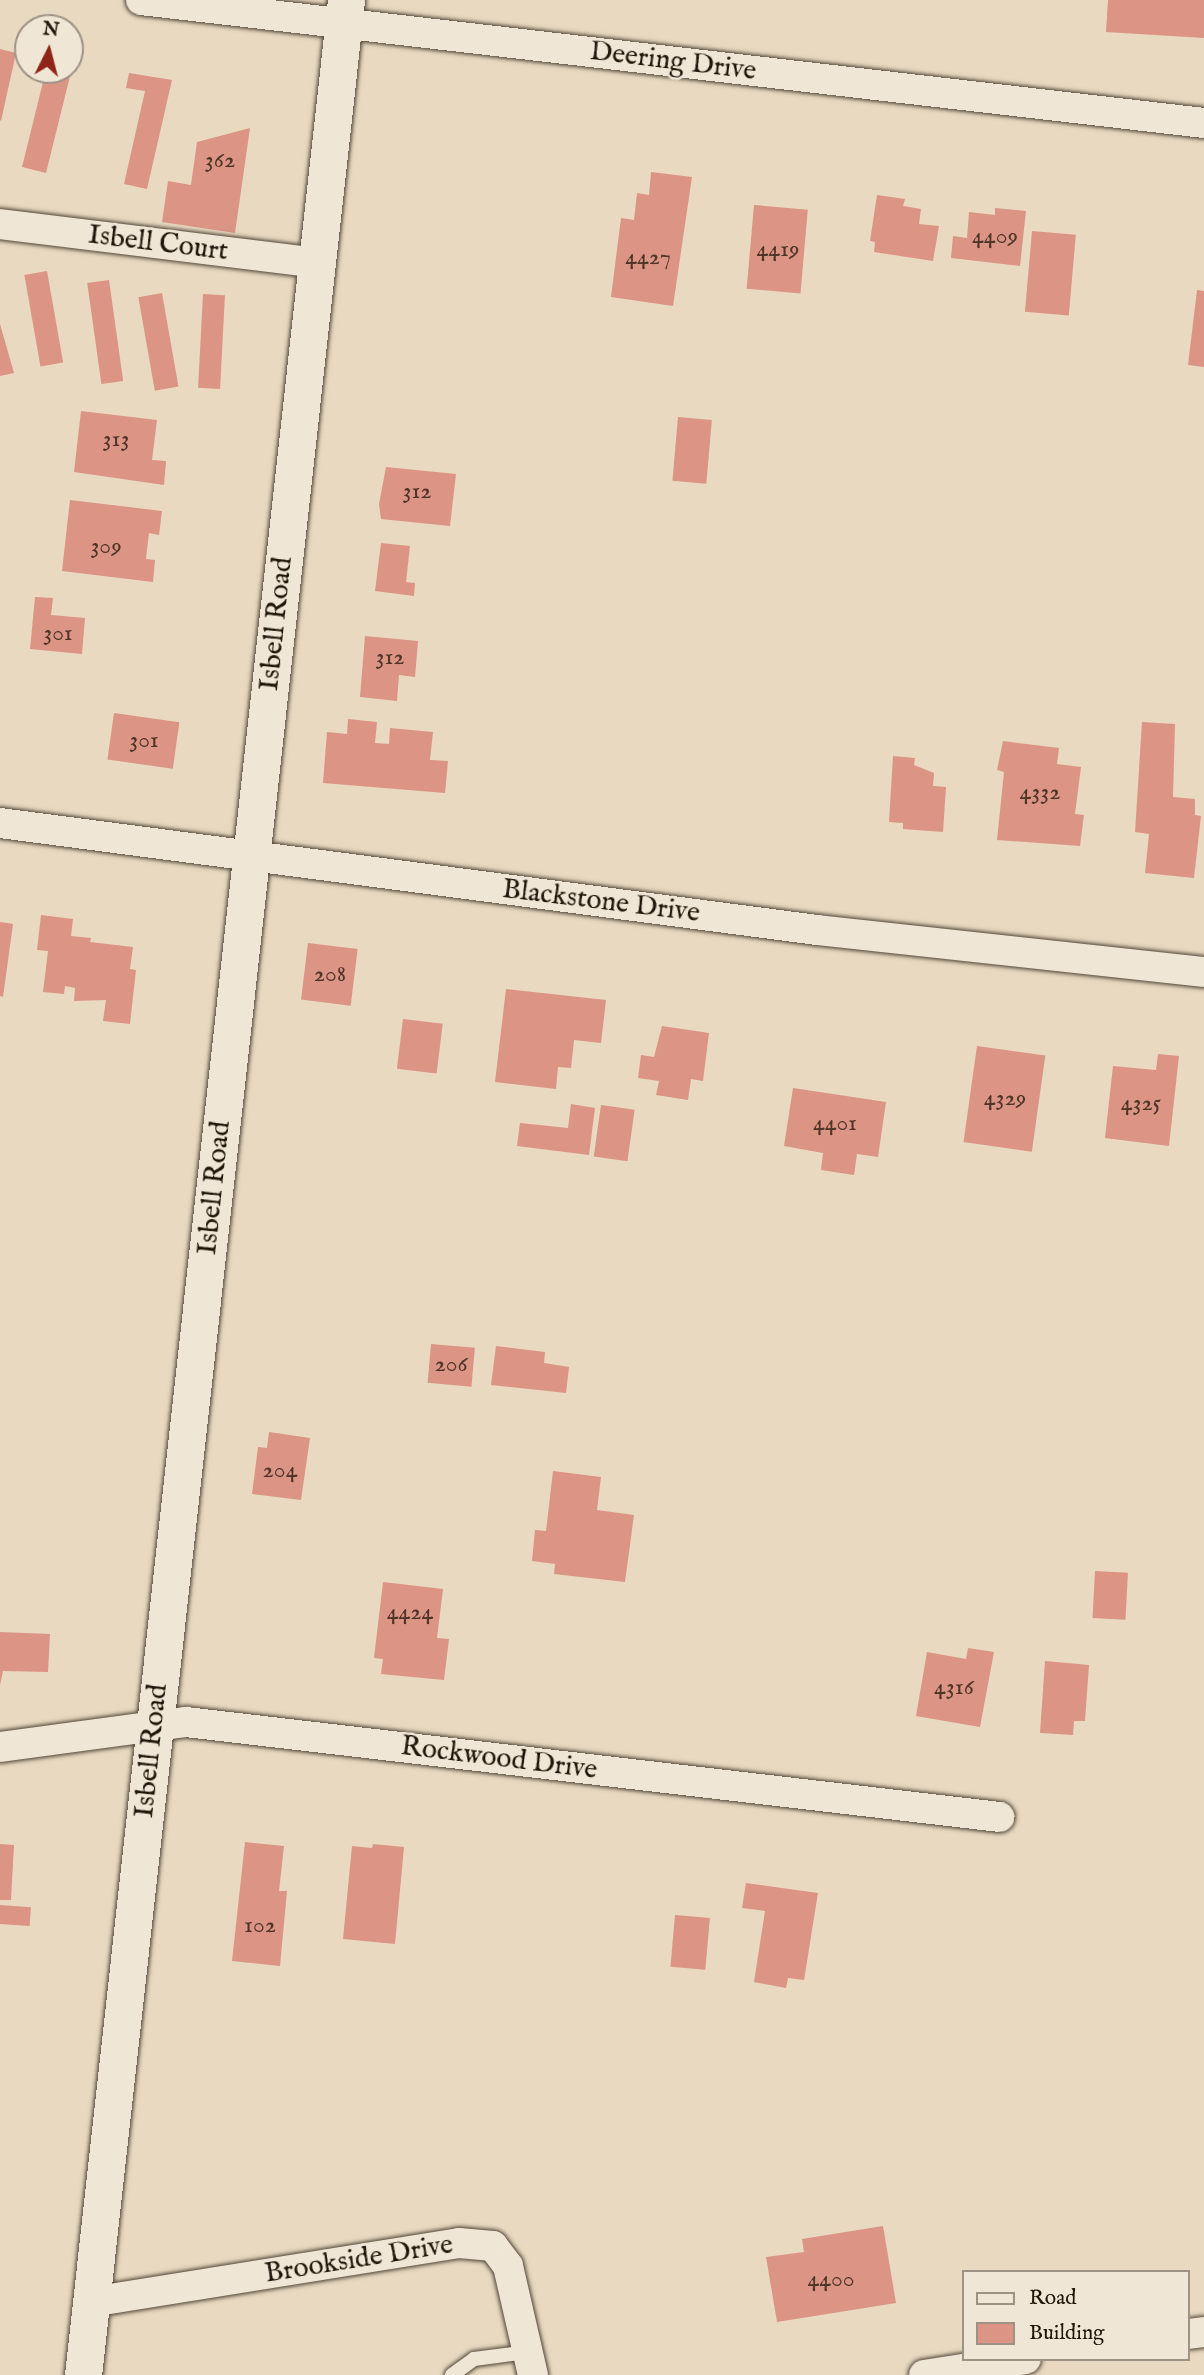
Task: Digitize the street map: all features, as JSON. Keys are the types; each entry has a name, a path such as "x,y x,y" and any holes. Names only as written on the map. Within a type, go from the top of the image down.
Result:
{"street":[{"name":"Deering Drive","path":"141,0 345,12 1204,123"},
{"name":"Isbell Road","path":"83,2375 345,12"},
{"name":"Isbell Court","path":"0,224 317,263"},
{"name":"Blackstone Drive","path":"0,823 817,930 1204,972"},
{"name":"Rockwood Drive","path":"0,1747 155,1723 186,1722 999,1817"},
{"name":"Brookside Drive","path":"91,2302 459,2243 493,2246 508,2266 530,2363"},
{"path":"925,2375 1013,2361"}],"lane":[{"path":"452,2375 474,2360 530,2363"}],"building":[{"path":"1108,0 1204,0 1204,38 1106,32"},
{"path":"0,49 14,52 14,62 0,120"},
{"path":"129,73 172,80 147,189 124,184 145,91 126,88"},
{"path":"43,84 68,84 46,173 22,167"},
{"path":"250,128 235,233 162,222 168,181 191,185 197,142"},
{"path":"651,172 692,177 673,306 611,297 621,218 634,220 637,193 649,195"},
{"path":"877,195 905,199 903,206 921,209 919,224 939,226 933,261 874,252 875,242 870,241"},
{"path":"754,205 808,210 800,293 747,289"},
{"path":"995,208 1026,211 1020,266 951,258 953,236 967,238 969,212 995,215"},
{"path":"1032,231 1076,235 1069,316 1025,312"},
{"path":"47,271 63,363 40,367 24,275"},
{"path":"109,280 123,381 101,384 87,283"},
{"path":"1197,290 1204,291 1204,367 1188,365"},
{"path":"162,293 178,387 155,391 138,297"},
{"path":"203,294 225,295 220,389 198,388"},
{"path":"0,324 14,373 0,376"},
{"path":"81,411 157,420 152,460 166,461 164,485 74,472"},
{"path":"678,417 712,420 706,484 672,481"},
{"path":"386,467 456,474 450,526 381,519 379,504"},
{"path":"70,500 162,511 159,535 149,533 146,559 155,560 153,582 62,571"},
{"path":"381,543 410,546 406,582 415,583 414,596 375,591"},
{"path":"35,597 53,598 51,615 85,618 82,654 30,649"},
{"path":"365,636 418,641 415,677 399,675 397,701 360,697"},
{"path":"114,713 179,722 173,769 107,760"},
{"path":"348,719 377,722 375,743 389,744 390,728 433,732 430,760 448,761 445,793 323,783 327,732 347,734"},
{"path":"1142,722 1175,724 1173,797 1195,799 1195,815 1201,816 1194,878 1145,873 1149,834 1135,832"},
{"path":"1003,741 1059,748 1057,764 1081,767 1075,814 1084,815 1080,846 997,840 1004,772 997,770"},
{"path":"893,756 915,758 914,765 934,773 933,786 946,787 943,832 903,829 903,823 889,822"},
{"path":"41,915 73,919 71,936 91,938 90,942 133,947 130,969 136,970 130,1024 103,1021 106,1000 74,1001 75,988 65,986 64,994 43,992 48,951 37,950"},
{"path":"0,922 13,924 3,997 0,996"},
{"path":"308,943 358,949 351,1006 301,1000"},
{"path":"506,989 606,1000 601,1043 574,1040 571,1068 558,1067 556,1089 495,1082"},
{"path":"403,1019 443,1024 437,1074 397,1069"},
{"path":"662,1026 709,1033 703,1081 691,1079 688,1100 656,1095 659,1081 638,1078 641,1055 654,1057"},
{"path":"977,1046 1045,1056 1032,1152 964,1142"},
{"path":"1158,1054 1179,1056 1169,1146 1105,1138 1113,1066 1156,1070"},
{"path":"793,1088 886,1102 878,1157 857,1154 854,1175 821,1170 823,1153 784,1146"},
{"path":"571,1104 595,1108 589,1155 517,1146 520,1123 568,1128"},
{"path":"601,1105 635,1110 627,1161 594,1156"},
{"path":"431,1344 475,1348 471,1387 428,1383"},
{"path":"496,1346 545,1352 544,1363 569,1367 566,1393 491,1385"},
{"path":"269,1432 310,1438 301,1500 252,1494 258,1447 267,1448"},
{"path":"553,1471 601,1477 597,1510 634,1515 625,1582 554,1574 555,1564 532,1561 535,1530 546,1531"},
{"path":"1095,1571 1128,1573 1125,1620 1093,1618"},
{"path":"383,1582 443,1589 437,1638 449,1639 444,1680 381,1674 383,1659 374,1658"},
{"path":"0,1632 50,1634 48,1672 3,1671 0,1685"},
{"path":"968,1648 994,1652 980,1727 916,1716 927,1652 966,1659"},
{"path":"1045,1661 1089,1665 1085,1721 1074,1721 1073,1735 1040,1733"},
{"path":"245,1842 284,1846 279,1891 287,1891 280,1966 232,1961"},
{"path":"0,1844 14,1845 11,1900 0,1900"},
{"path":"373,1844 404,1847 395,1944 343,1939 352,1846 372,1848"},
{"path":"746,1883 818,1893 804,1980 788,1978 786,1988 754,1982 765,1911 742,1908"},
{"path":"0,1905 31,1907 30,1926 0,1924"},
{"path":"675,1915 710,1918 705,1970 670,1967"},
{"path":"883,2226 896,2303 777,2322 766,2257 804,2252 802,2239"}]}
